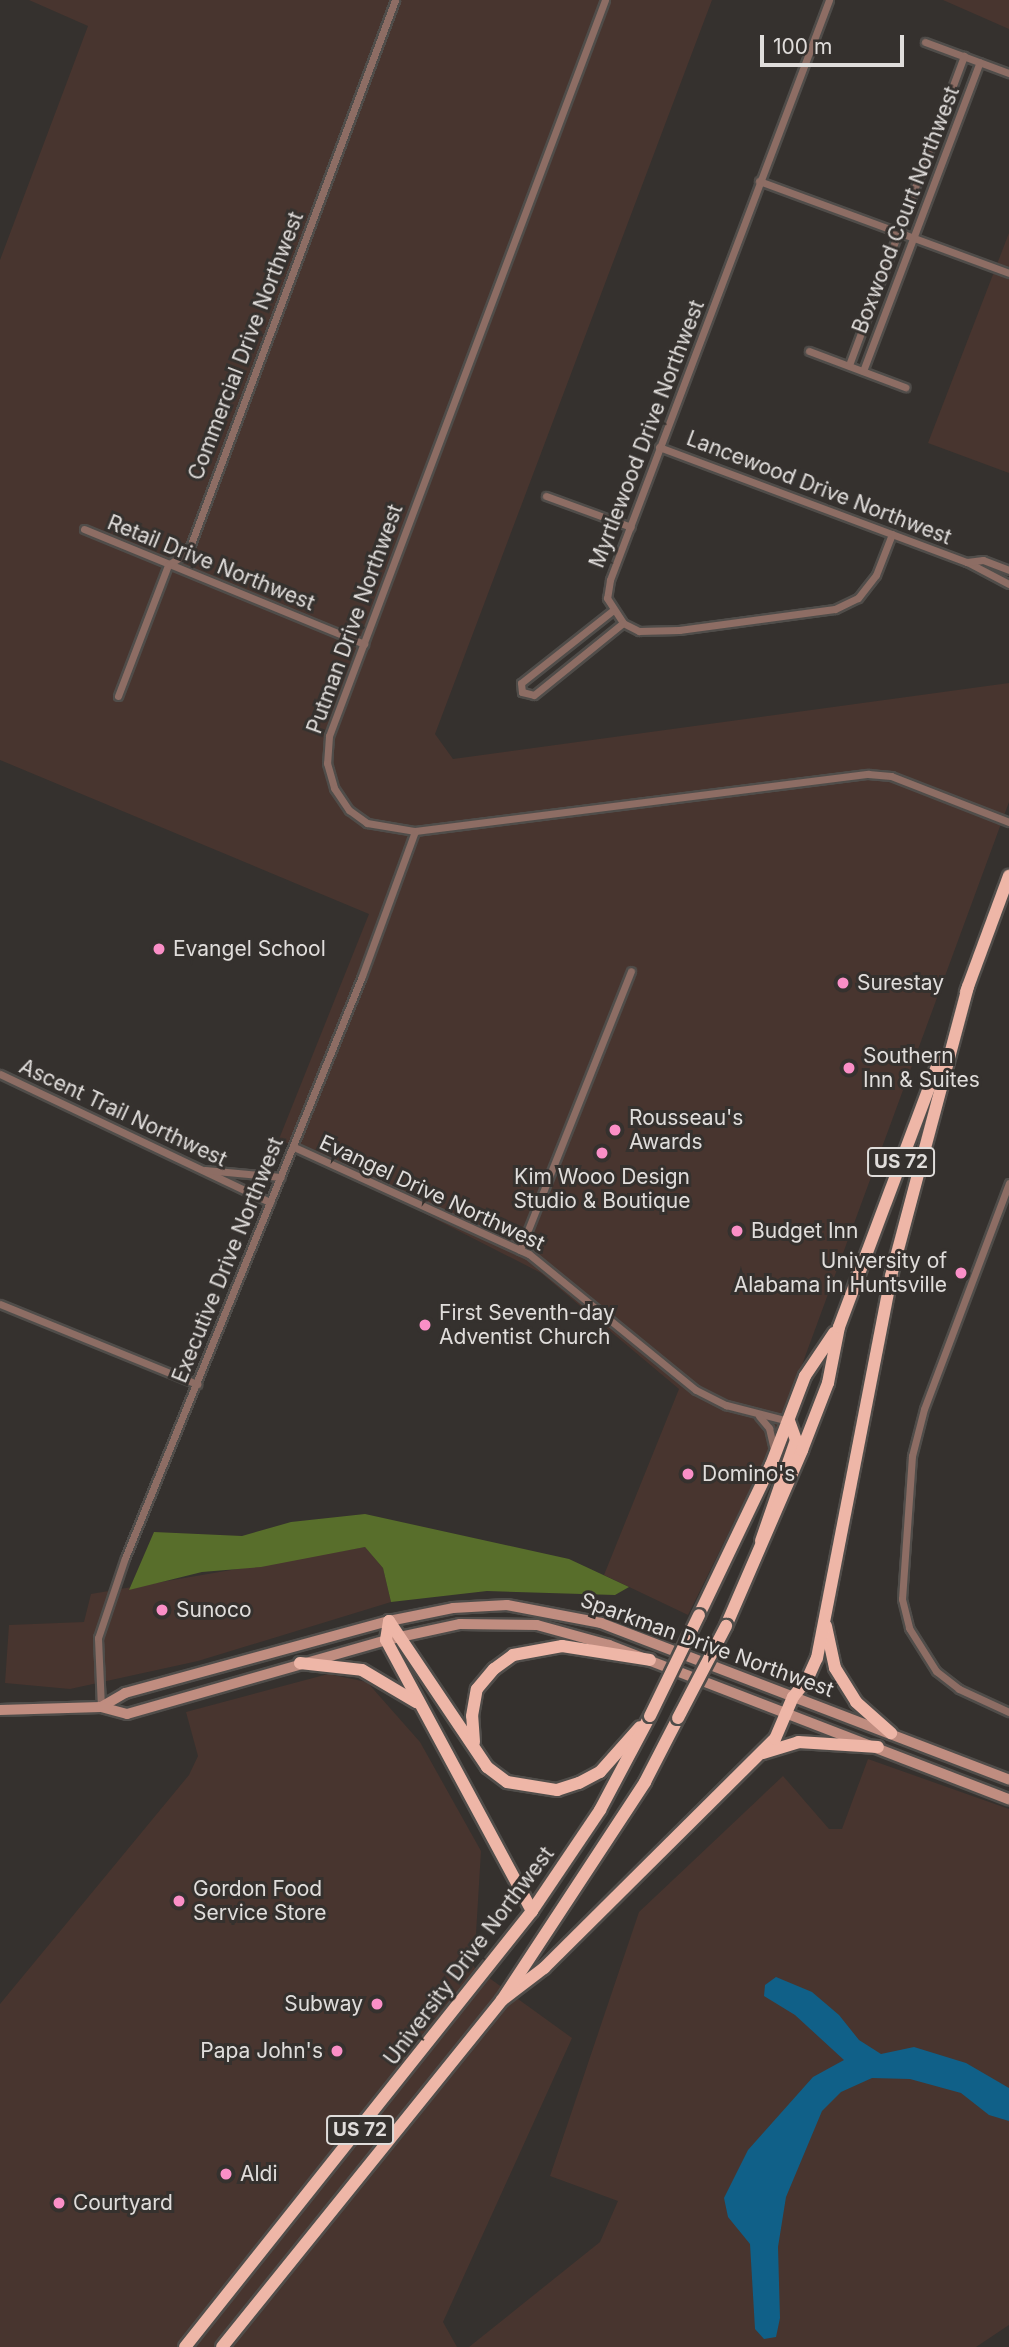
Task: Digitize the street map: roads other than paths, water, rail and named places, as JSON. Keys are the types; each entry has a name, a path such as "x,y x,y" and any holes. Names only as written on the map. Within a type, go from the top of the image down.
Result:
{"highway":[{"name":"University Drive Northwest","path":"222,2347 502,2000 645,1782 761,1552 828,1383 839,1327 1009,877"},
{"path":"502,2000 544,1968 775,1739 793,1697 817,1658 888,1289 968,986"},
{"name":"University Drive Northwest","path":"185,2347 532,1911 600,1810 650,1716 774,1458 805,1376 839,1327"},
{"name":"US 72","path":"761,1552 764,1525 796,1440 789,1421"},
{"path":"824,1619 835,1668 856,1702 891,1734"},
{"path":"389,1621 403,1637 487,1767 507,1782 557,1790 600,1772 650,1716"},
{"path":"389,1621 386,1640 419,1704 494,1833 532,1911"},
{"path":"474,1746 471,1716 477,1689 513,1655 562,1646 650,1660"},
{"path":"300,1663 362,1670 419,1704"},
{"path":"760,1754 798,1742 878,1747"}],"main road":[{"name":"Sparkman Drive Northwest","path":"101,1707 125,1693 389,1621 453,1608 507,1605 556,1610 601,1623 1009,1780"},
{"name":"Sparkman Drive Northwest","path":"0,1710 101,1707 127,1714 386,1640 460,1624 537,1625 570,1631 650,1660 1009,1799"}],"street":[{"name":"Commercial Drive Northwest","path":"118,696 167,565 188,552 396,0"},
{"name":"Putman Drive Northwest","path":"605,0 330,736 330,776 349,810 367,823 415,831 868,774 891,776 1009,822"},
{"name":"Myrtlewood Drive Northwest","path":"612,611 607,598 610,580 829,0"},
{"path":"925,42 1009,73"},
{"name":"Boxwood Court Northwest","path":"849,365 964,56"},
{"name":"Boxwood Court Northwest","path":"863,371 980,62"},
{"path":"759,181 1009,273"},
{"path":"809,351 905,387"},
{"name":"Lancewood Drive Northwest","path":"659,447 967,562 1009,584"},
{"path":"546,496 631,527"},
{"name":"Retail Drive Northwest","path":"84,529 364,644"},
{"path":"623,623 534,695 522,692 521,683 612,611 623,623 639,631 679,630 835,609 858,598 876,575 892,534"},
{"name":"Lancewood Drive Northwest","path":"967,562 983,560 1009,570"},
{"name":"Executive Drive Northwest","path":"101,1707 98,1638 125,1558 414,845 415,831"},
{"path":"520,1250 631,971"},
{"name":"Ascent Trail Northwest","path":"0,1074 270,1202"},
{"name":"Evangel Drive Northwest","path":"293,1147 520,1250 552,1270 696,1390 758,1416 789,1421"},
{"path":"201,1170 281,1177"},
{"path":"1009,1183 924,1409 912,1456 902,1599 909,1628 936,1671 959,1689 1009,1712"},
{"path":"0,1304 197,1384"},
{"path":"758,1416 769,1428 774,1458"}],"water":[{"path":"776,1977 812,1992 839,2015 859,2040 881,2054 914,2047 966,2063 1009,2088 1009,2121 989,2115 961,2093 910,2079 872,2078 841,2092 822,2111 786,2197 778,2247 780,2318 776,2337 764,2339 755,2329 750,2244 728,2217 724,2198 748,2150 813,2077 844,2060 795,2015 764,1996 765,1985"}],"place":[{"name":"Evangel School","path":"159,949"},
{"name":"Surestay","path":"843,983"},
{"name":"Southern Inn & Suites","path":"849,1068"},
{"name":"Rousseau's Awards","path":"615,1130"},
{"name":"Kim Wooo Design Studio & Boutique","path":"602,1153"},
{"name":"Budget Inn","path":"737,1231"},
{"name":"University of Alabama in Huntsville","path":"961,1273"},
{"name":"First Seventh-day Adventist Church","path":"425,1325"},
{"name":"Domino's","path":"688,1474"},
{"name":"Sunoco","path":"162,1610"},
{"name":"Gordon Food Service Store","path":"179,1901"},
{"name":"Subway","path":"377,2004"},
{"name":"Papa John's","path":"337,2051"},
{"name":"Aldi","path":"226,2174"},
{"name":"Courtyard","path":"59,2203"}]}
